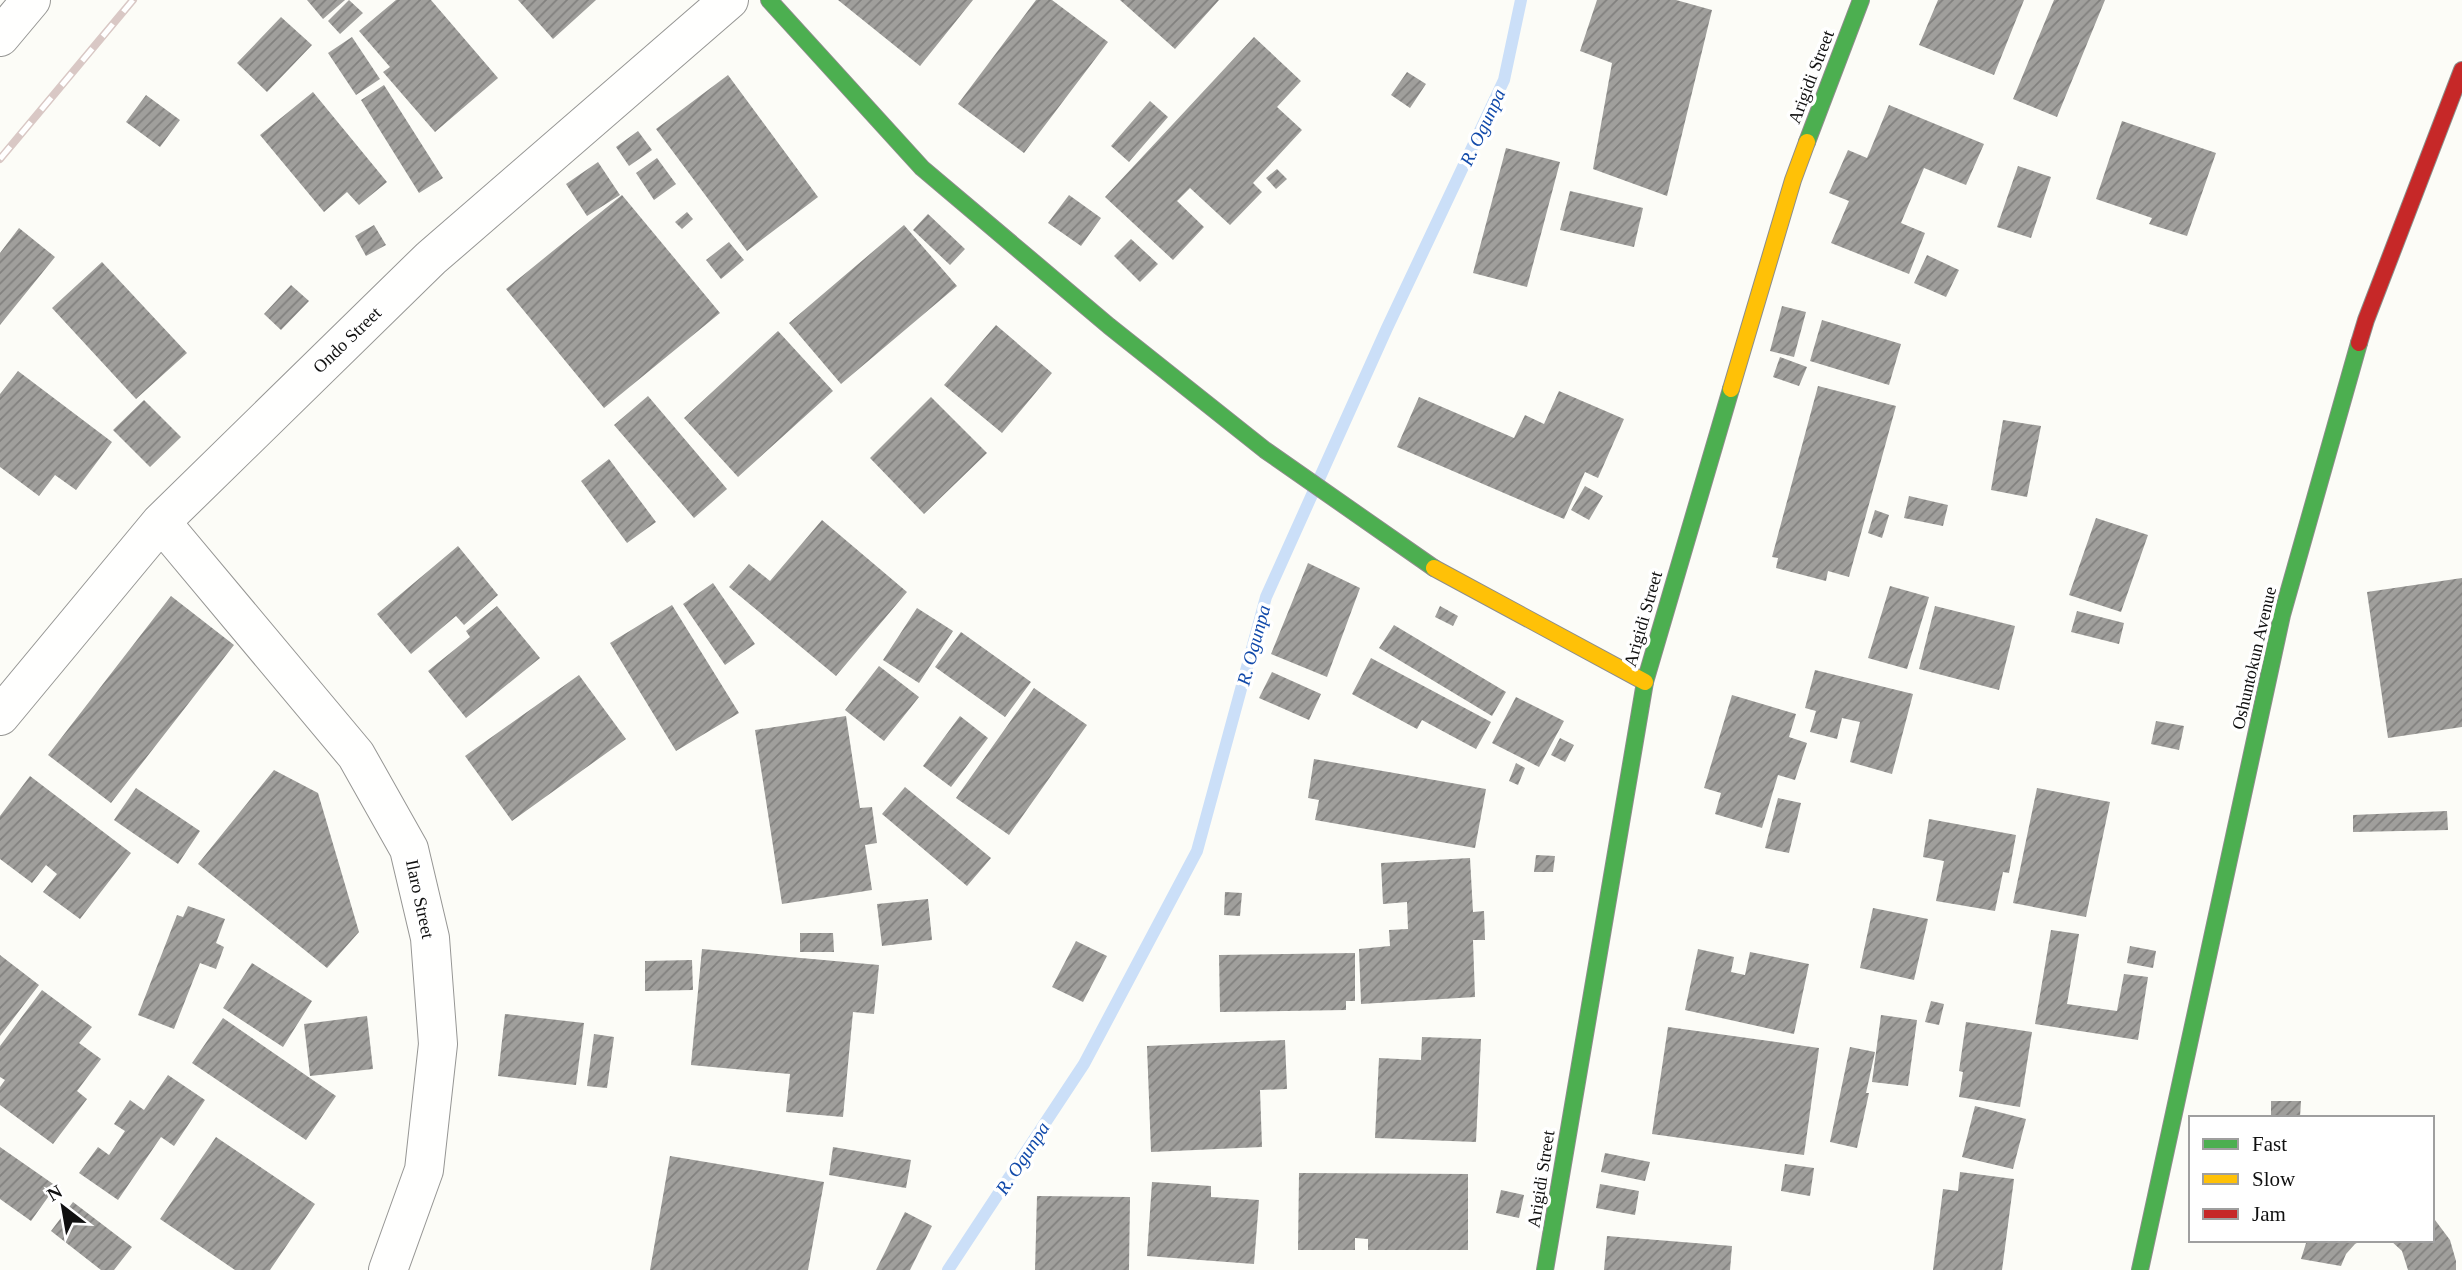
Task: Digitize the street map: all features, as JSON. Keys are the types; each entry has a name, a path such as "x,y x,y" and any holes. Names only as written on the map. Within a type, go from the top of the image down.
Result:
{"street":[{"path":"0,37 31,0"},
{"name":"Ondo Street","path":"0,716 161,522 432,258 729,0"},
{"path":"769,0 922,168 1109,326 1265,450 1437,570 1645,682"},
{"name":"Arigidi Street","path":"1545,1270 1645,682 1793,180 1861,0"},
{"name":"Oshuntokun Avenue","path":"2140,1270 2214,918 2282,615 2366,320 2462,70"},
{"name":"Ilaro Street","path":"161,522 356,755 409,849 430,939 438,1044 424,1170 388,1270"}],"building":[{"path":"307,0 345,0 323,19"},
{"path":"349,0 363,13 340,34 328,21"},
{"path":"396,0 431,0 498,78 435,132 383,72 390,67 359,31"},
{"path":"518,0 596,0 553,39"},
{"path":"838,0 973,0 920,66"},
{"path":"1036,0 1052,0 1108,42 1024,153 958,104"},
{"path":"1120,0 1219,0 1175,49"},
{"path":"1597,0 1676,0 1712,10 1667,196 1593,169 1612,63 1580,51"},
{"path":"1938,0 2024,0 1994,75 1919,45"},
{"path":"2054,0 2105,0 2057,117 2013,99"},
{"path":"281,17 312,45 267,92 237,63"},
{"path":"352,37 380,79 356,95 328,53"},
{"path":"1254,37 1301,81 1277,107 1302,130 1253,183 1262,192 1230,225 1190,188 1177,201 1204,227 1173,260 1105,197"},
{"path":"1407,72 1426,84 1410,108 1391,95"},
{"path":"728,75 818,197 747,251 656,129"},
{"path":"384,85 443,178 419,193 361,100"},
{"path":"313,92 387,182 359,205 347,192 324,212 260,135"},
{"path":"146,95 180,120 160,147 126,122"},
{"path":"1150,101 1168,117 1129,162 1111,146"},
{"path":"1889,105 1984,144 1966,185 1924,168 1901,223 1925,233 1909,274 1831,243 1849,201 1829,193 1848,150 1867,158"},
{"path":"2122,121 2216,153 2187,236 2149,224 2152,218 2096,199"},
{"path":"638,131 652,150 629,166 616,147"},
{"path":"1506,148 1560,162 1527,287 1473,273"},
{"path":"657,158 676,184 654,200 636,173"},
{"path":"598,162 620,195 587,216 566,184"},
{"path":"2018,166 2051,177 2031,238 1997,227"},
{"path":"1277,169 1287,179 1276,189 1266,178"},
{"path":"1570,191 1643,208 1634,247 1560,230"},
{"path":"622,195 720,313 604,408 506,289"},
{"path":"1069,195 1101,218 1081,246 1048,223"},
{"path":"687,212 693,219 682,229 675,222"},
{"path":"928,214 965,249 950,265 913,230"},
{"path":"374,225 386,245 366,256 355,236"},
{"path":"904,225 957,286 841,384 789,323"},
{"path":"19,228 55,257 0,325 0,253"},
{"path":"1131,239 1158,264 1140,282 1114,256"},
{"path":"729,242 744,260 721,279 706,260"},
{"path":"1927,255 1959,270 1946,297 1914,283"},
{"path":"102,262 187,353 136,399 52,308"},
{"path":"291,285 309,301 281,330 264,314"},
{"path":"1782,306 1806,312 1794,357 1770,351"},
{"path":"1822,320 1901,344 1889,385 1810,361"},
{"path":"996,325 1052,373 1002,433 944,385"},
{"path":"778,331 833,391 738,477 684,418"},
{"path":"1780,357 1807,367 1799,386 1773,377"},
{"path":"18,371 112,442 76,490 55,475 39,496 0,467 0,394"},
{"path":"1818,386 1896,406 1849,577 1828,571 1826,581 1776,568 1778,558 1772,557"},
{"path":"1559,391 1624,419 1598,478 1585,472 1564,519 1397,447 1419,397 1514,438 1525,415 1544,424"},
{"path":"648,396 727,489 694,518 614,425"},
{"path":"931,397 987,453 924,514 870,458"},
{"path":"144,400 181,437 150,467 113,430"},
{"path":"2003,420 2041,426 2027,497 1991,490"},
{"path":"609,459 656,522 627,543 581,481"},
{"path":"1585,486 1603,496 1589,520 1571,510"},
{"path":"1909,496 1948,505 1943,526 1904,518"},
{"path":"1875,510 1889,515 1882,538 1868,533"},
{"path":"2096,518 2148,535 2121,612 2069,595"},
{"path":"822,520 907,592 836,676 729,587 749,564 770,581"},
{"path":"458,546 498,595 464,625 456,616 411,654 377,614"},
{"path":"1308,563 1360,588 1327,677 1271,654"},
{"path":"2462,578 2462,727 2388,738 2367,592"},
{"path":"713,583 755,644 725,665 683,604"},
{"path":"1890,586 1929,597 1907,669 1868,658"},
{"path":"171,596 234,645 111,803 48,755"},
{"path":"672,605 739,713 676,751 610,643"},
{"path":"497,606 540,658 466,718 428,671 470,637 466,631"},
{"path":"1440,606 1458,616 1453,626 1435,617"},
{"path":"1935,606 2015,626 1999,690 1919,669"},
{"path":"917,608 953,631 919,683 883,660"},
{"path":"2077,611 2124,623 2119,644 2071,632"},
{"path":"1394,625 1506,692 1492,716 1379,648"},
{"path":"961,632 1031,682 1005,717 935,667"},
{"path":"1371,658 1491,722 1476,749 1422,720 1417,729 1352,694"},
{"path":"879,666 919,697 884,741 845,710"},
{"path":"1815,670 1913,694 1892,774 1850,762 1860,722 1842,718 1837,739 1810,732 1816,711 1805,708"},
{"path":"1272,672 1321,694 1309,720 1259,698"},
{"path":"579,675 626,739 512,821 465,756"},
{"path":"1034,688 1087,725 1009,835 956,798"},
{"path":"1732,695 1796,714 1789,737 1807,743 1795,780 1778,775 1762,828 1715,814 1721,793 1704,788"},
{"path":"1516,697 1564,721 1539,767 1492,743"},
{"path":"846,716 860,808 872,807 877,843 865,845 872,890 782,904 755,730"},
{"path":"960,716 988,738 951,787 923,766"},
{"path":"2156,721 2184,726 2179,750 2151,744"},
{"path":"1560,738 1574,745 1565,762 1551,755"},
{"path":"1314,759 1486,789 1475,848 1315,820 1319,800 1308,798"},
{"path":"1516,763 1525,768 1518,785 1509,781"},
{"path":"274,770 318,793 359,932 327,968 198,864"},
{"path":"30,776 131,853 80,919 43,892 57,874 46,865 32,883 0,859 0,816"},
{"path":"905,787 991,858 967,886 882,814"},
{"path":"136,788 200,831 178,864 114,820"},
{"path":"2037,788 2110,802 2086,917 2013,903"},
{"path":"1778,798 1801,803 1789,853 1765,848"},
{"path":"2447,811 2448,830 2353,832 2353,815"},
{"path":"1929,819 2016,835 2009,873 2003,872 1995,911 1936,901 1944,861 1923,857"},
{"path":"1536,855 1555,856 1553,872 1534,872"},
{"path":"1470,858 1473,912 1484,911 1485,940 1473,940 1475,997 1361,1004 1359,949 1390,946 1389,930 1408,929 1407,902 1383,904 1381,863"},
{"path":"1225,892 1242,893 1240,916 1224,915"},
{"path":"928,899 932,940 882,946 877,904"},
{"path":"188,906 225,919 216,943 224,947 216,969 200,963 174,1029 138,1015 177,915 183,917"},
{"path":"1873,908 1928,919 1914,980 1860,968"},
{"path":"2051,930 2079,934 2067,1004 2117,1011 2124,974 2148,977 2138,1040 2035,1024"},
{"path":"800,933 833,933 834,952 800,952"},
{"path":"1076,941 1107,956 1083,1002 1052,987"},
{"path":"2130,946 2156,951 2153,968 2127,963"},
{"path":"702,949 879,965 874,1014 853,1012 843,1117 786,1112 790,1074 691,1065"},
{"path":"1698,949 1734,957 1731,972 1745,975 1750,952 1809,964 1794,1034 1685,1010"},
{"path":"1355,953 1355,1001 1346,1001 1346,1010 1220,1012 1219,955"},
{"path":"0,955 39,985 0,1036"},
{"path":"692,960 693,990 645,991 645,961"},
{"path":"252,963 312,1001 283,1047 223,1008"},
{"path":"42,990 92,1027 79,1043 101,1059 77,1091 87,1099 53,1144 0,1105 0,1087 5,1080 0,1077 0,1046"},
{"path":"1931,1001 1944,1004 1939,1025 1925,1022"},
{"path":"505,1014 584,1023 576,1085 498,1076"},
{"path":"1881,1015 1917,1020 1908,1086 1872,1082"},
{"path":"367,1016 373,1069 310,1076 304,1024"},
{"path":"223,1018 336,1096 306,1140 192,1063"},
{"path":"1966,1022 2032,1032 2020,1107 1959,1097 1963,1072 1959,1071"},
{"path":"1668,1027 1819,1048 1804,1155 1652,1134"},
{"path":"594,1034 614,1037 607,1088 587,1086"},
{"path":"1422,1037 1481,1039 1476,1142 1375,1138 1379,1058 1421,1060"},
{"path":"1285,1040 1287,1089 1260,1090 1262,1147 1151,1152 1147,1046"},
{"path":"1850,1047 1875,1052 1857,1148 1830,1142"},
{"path":"168,1075 205,1100 174,1146 161,1137 118,1200 79,1173 98,1147 109,1155 125,1131 114,1124 130,1100 144,1110"},
{"path":"2271,1101 2301,1101 2300,1116 2271,1116"},
{"path":"1975,1106 2026,1119 2013,1169 1962,1157"},
{"path":"216,1137 315,1204 270,1270 235,1270 160,1219"},
{"path":"0,1147 56,1186 31,1221 0,1199"},
{"path":"833,1147 911,1160 906,1188 829,1175"},
{"path":"1605,1153 1650,1162 1645,1181 1601,1172"},
{"path":"670,1156 824,1182 808,1270 650,1270"},
{"path":"1785,1164 1814,1168 1810,1196 1781,1191"},
{"path":"1960,1172 2014,1179 2002,1270 1933,1270 1943,1189 1958,1191"},
{"path":"1299,1173 1468,1174 1468,1250 1368,1250 1368,1239 1355,1238 1355,1250 1298,1250"},
{"path":"1152,1182 1211,1186 1211,1197 1259,1200 1254,1264 1147,1256"},
{"path":"1600,1184 1639,1191 1635,1215 1596,1208"},
{"path":"1501,1190 1524,1195 1519,1218 1496,1213"},
{"path":"1037,1196 1130,1197 1129,1270 1035,1270"},
{"path":"73,1202 132,1247 114,1270 101,1270 51,1231"},
{"path":"905,1212 932,1226 910,1270 876,1270"},
{"path":"2434,1219 2450,1240 2456,1270 2408,1270 2402,1251 2392,1242 2434,1242"},
{"path":"1607,1236 1732,1246 1730,1270 1604,1270"},
{"path":"2306,1242 2358,1242 2346,1254 2341,1266 2301,1259"}],"waterway":[{"name":"R. Ogunpa","path":"948,1270 1084,1064 1197,851 1266,597 1387,328 1504,80 1521,0"}],"railway":[{"path":"0,159 133,0"}],"traffic: fast":[{"path":"769,0 922,168 1109,326 1265,450 1434,568"},
{"path":"1807,142 1861,0"},
{"path":"2140,1270 2282,615 2359,343"},
{"path":"1545,1270 1645,682 1731,389"}],"traffic: slow":[{"path":"1731,389 1793,180 1807,142"},
{"path":"1434,568 1645,682"}],"traffic: jam":[{"path":"2359,343 2462,70"}]}
